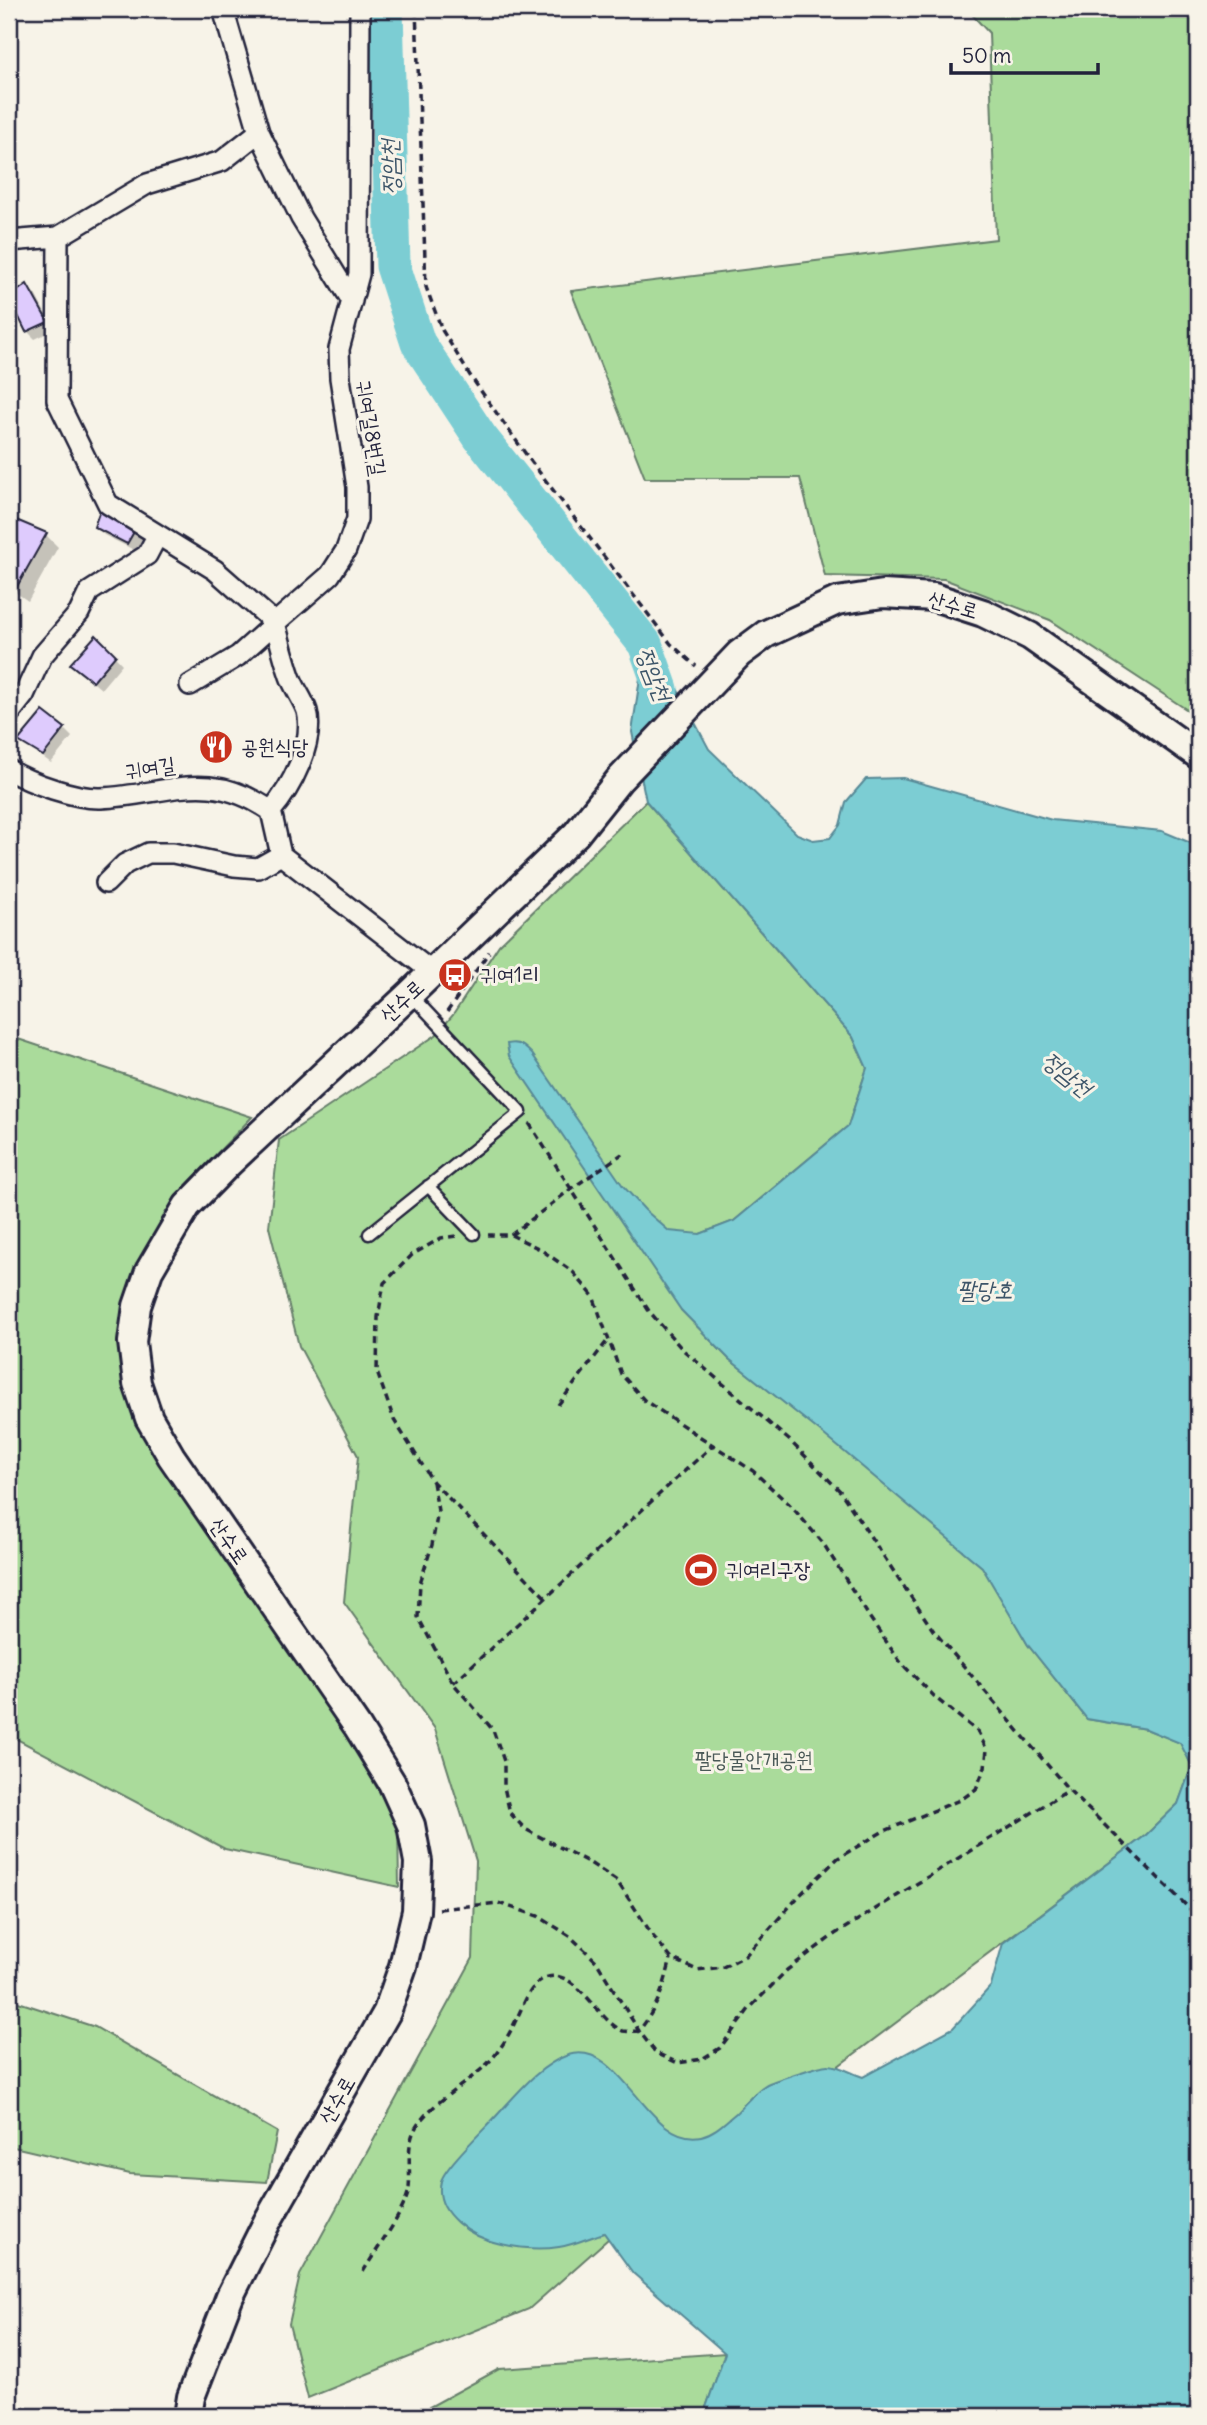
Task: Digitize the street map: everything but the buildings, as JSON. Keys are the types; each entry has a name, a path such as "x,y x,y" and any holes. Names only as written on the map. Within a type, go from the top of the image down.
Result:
{"main road":[{"name":"산수로","path":"188,2416 191,2397 236,2284 267,2222 387,2012 403,1965 416,1911 418,1862 411,1825 392,1783 357,1726 170,1457 149,1418 137,1384 132,1342 137,1306 149,1271 187,1206 576,834 619,780 739,654 766,634 837,600 883,594 934,597 983,613 1030,636 1198,755"}],"street":[{"path":"223,9 259,132 301,218 352,301"},
{"name":"귀여길8번길","path":"190,685 238,656 330,575 346,550 356,519 358,488 339,359 344,322 359,274 360,9"},
{"path":"9,241 58,237 147,184 222,161 259,132"},
{"path":"58,237 57,400 108,504 215,570 275,623 290,677 306,710 309,732 299,766 286,793 271,811 281,855 432,972"},
{"path":"9,714 24,695 42,656 79,613 89,592 147,555 157,536"},
{"name":"귀여길","path":"9,770 59,790 99,798 186,785 223,788 251,797 271,811"},
{"path":"106,883 125,864 148,853 173,853 234,866 258,867 281,855"}],"lane":[{"path":"369,1234 521,1112 410,994"},
{"path":"428,1186 474,1234"}],"path":[{"path":"416,9 426,287 442,330 471,377 530,460 706,690"},
{"path":"521,1112 649,1311 682,1349 789,1440 840,1491 933,1630 1069,1790 1198,1917"},
{"path":"511,1235 622,1154"},
{"path":"433,1482 438,1511 432,1545 420,1583 418,1617 453,1684 493,1730 504,1761 504,1787 510,1813 525,1829 590,1863 617,1881 653,1936 671,1958 697,1970 723,1967 745,1956 838,1858 882,1832 962,1799 976,1789 985,1767 987,1750 978,1732 937,1699 901,1663 823,1543 791,1506 753,1471 645,1401 621,1374 593,1296 573,1272 540,1249 511,1235 474,1234 441,1238 412,1255 384,1283 378,1317 377,1372 394,1420 433,1482 545,1598"},
{"path":"558,1405 608,1340"},
{"path":"453,1684 713,1445"},
{"path":"416,1911 498,1903 538,1916 570,1936 596,1961 639,2031 656,2053 678,2063 702,2059 720,2048 749,2009 787,1970 835,1934 1069,1790"},
{"path":"639,2031 655,2009 664,1988 671,1958"},
{"path":"362,2272 400,2211 409,2191 410,2147 415,2129 432,2110 486,2065 508,2036 534,1986 548,1977 562,1978 578,1988 611,2023 625,2031 639,2031"}],"green space":[{"path":"967,9 1198,9 1198,717 1050,620 944,579 825,576 800,478 645,478 571,291 996,239 989,33"},
{"name":"팔당물안개공원","path":"646,801 853,1037 867,1068 848,1126 734,1221 700,1234 681,1310 729,1359 823,1433 983,1567 1028,1645 1087,1719 1146,1729 1181,1743 1192,1766 1178,1804 1146,1835 608,2239 529,2309 308,2398 289,2324 300,2275 473,1958 476,1861 435,1729 344,1602 358,1456 299,1346 269,1227 279,1140 436,1035 453,1015 499,945"},
{"path":"9,1036 252,1117 176,1196 141,1259 120,1322 124,1381 150,1448 336,1717 398,1824 399,1887 225,1849 9,1735"},
{"path":"9,1999 95,2027 277,2132 267,2182 130,2174 9,2146"},
{"path":"725,2353 703,2416 413,2416 499,2369"}],"water":[{"name":"팔당호","path":"645,644 673,681 709,749 797,834 813,840 830,838 840,825 846,802 866,779 903,778 1052,820 1162,831 1198,846 1198,2416 703,2416 725,2353 633,2273 604,2233 570,2245 552,2248 508,2245 490,2241 468,2230 449,2214 443,2204 441,2181 458,2156 530,2080 548,2065 568,2055 587,2054 604,2062 665,2126 682,2135 701,2136 720,2127 767,2084 824,2065 832,2065 863,2077 953,2028 991,1986 1003,1943 1146,1835 1178,1804 1192,1766 1180,1743 1146,1729 1087,1719 1028,1645 982,1567 729,1359 681,1310 509,1056 507,1044 511,1043 521,1045 532,1054 623,1186 669,1231 700,1234 734,1221 848,1126 867,1068 853,1037 646,801 632,732"}],"waterway":[{"name":"정암천","path":"386,9 393,266 418,343 480,437 645,644 661,689"}],"place":[{"name":"공원식당","path":"216,747"},
{"name":"귀여1리","path":"455,975"},
{"name":"귀여리구장","path":"701,1570"}]}
